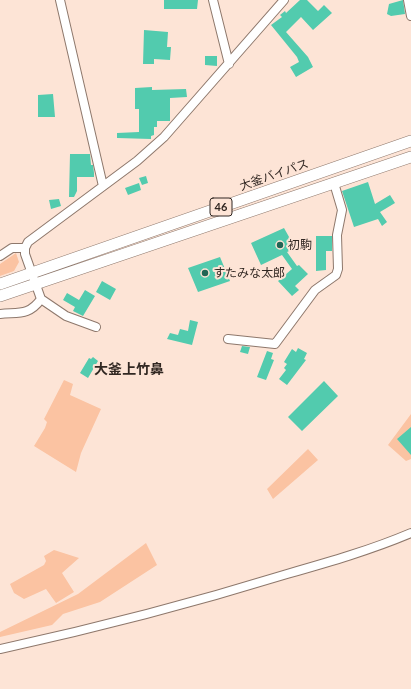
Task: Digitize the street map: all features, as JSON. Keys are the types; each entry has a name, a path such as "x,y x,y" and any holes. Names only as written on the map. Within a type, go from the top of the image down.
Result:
{"highway":[{"name":"大釜バイパス","path":"34,278 411,142"},
{"name":"46","path":"0,284 34,278 334,183 411,157"},
{"name":"46","path":"0,296 34,278"}],"street":[{"path":"60,0 103,186"},
{"path":"213,0 229,64"},
{"path":"96,327 66,316 40,299 25,248 28,242 137,161 164,137 284,0"},
{"path":"408,0 411,16"},
{"path":"228,339 275,344 315,290 336,275 338,269 336,235 342,210 334,183"},
{"path":"0,256 12,248 25,248"},
{"path":"0,314 21,313 34,309 40,299"},
{"path":"0,650 87,630 216,596 362,552 411,533"}],"shaded area":[{"path":"16,253 19,262 14,271 0,276 0,264"},
{"path":"64,380 73,384 70,395 101,409 81,453 76,472 34,446 45,428 47,422 44,419"},
{"path":"411,414 411,459 406,461 388,445"},
{"path":"308,449 318,460 273,499 267,489"},
{"path":"146,543 157,565 100,602 63,614 52,625 0,637 0,632 78,594"},
{"path":"54,550 79,558 62,573 74,592 56,603 46,589 24,599 14,593 10,584 44,565 46,561 44,556"}],"building":[{"path":"164,0 198,0 197,9 164,9"},
{"path":"300,0 307,0 318,11 324,5 332,13 313,30 301,17 286,32 308,57 313,67 296,77 290,67 299,62 297,57 271,25 282,17 280,15 285,11 286,13"},
{"path":"403,0 405,14 391,16 387,14 389,4"},
{"path":"144,30 168,32 167,47 171,47 170,60 154,59 154,64 143,64"},
{"path":"205,56 217,56 217,66 205,65"},
{"path":"152,87 152,90 186,89 187,97 170,98 170,121 157,121 157,127 154,127 154,135 151,136 151,139 117,138 117,133 139,132 139,109 135,109 135,88"},
{"path":"53,94 55,117 38,117 38,95"},
{"path":"70,154 90,154 91,165 93,165 94,173 94,177 77,177 77,191 74,197 69,197"},
{"path":"146,176 148,183 142,185 139,178"},
{"path":"368,182 375,204 390,195 395,203 380,212 387,222 382,226 378,219 354,227 342,191"},
{"path":"139,183 141,190 128,195 125,188"},
{"path":"59,199 61,206 51,209 49,200"},
{"path":"284,228 293,244 305,242 306,244 287,252 297,266 299,265 308,274 295,286 299,290 292,296 278,281 292,269 282,255 261,265 251,243"},
{"path":"316,236 332,236 332,251 326,251 326,270 316,271"},
{"path":"220,257 230,281 198,292 188,268"},
{"path":"102,281 116,289 110,300 96,292"},
{"path":"85,290 95,296 83,316 73,311 75,307 63,300 67,293 79,300"},
{"path":"190,320 198,322 192,345 167,339 170,333 178,335 180,329 188,331"},
{"path":"242,346 250,347 248,354 240,352"},
{"path":"298,348 307,353 304,359 306,360 287,385 279,379 286,370 284,368 287,364 284,362 292,349 296,352"},
{"path":"267,351 273,353 271,359 274,360 266,380 257,377"},
{"path":"93,357 98,361 88,378 80,373 89,358 91,359"},
{"path":"324,381 338,396 302,431 288,417"},
{"path":"411,427 411,455 397,439"}],"place":[{"name":"初駒","path":"280,245"},
{"name":"すたみな太郎","path":"205,273"}],"district":[{"name":"大釜上竹鼻","path":"129,369"}]}
